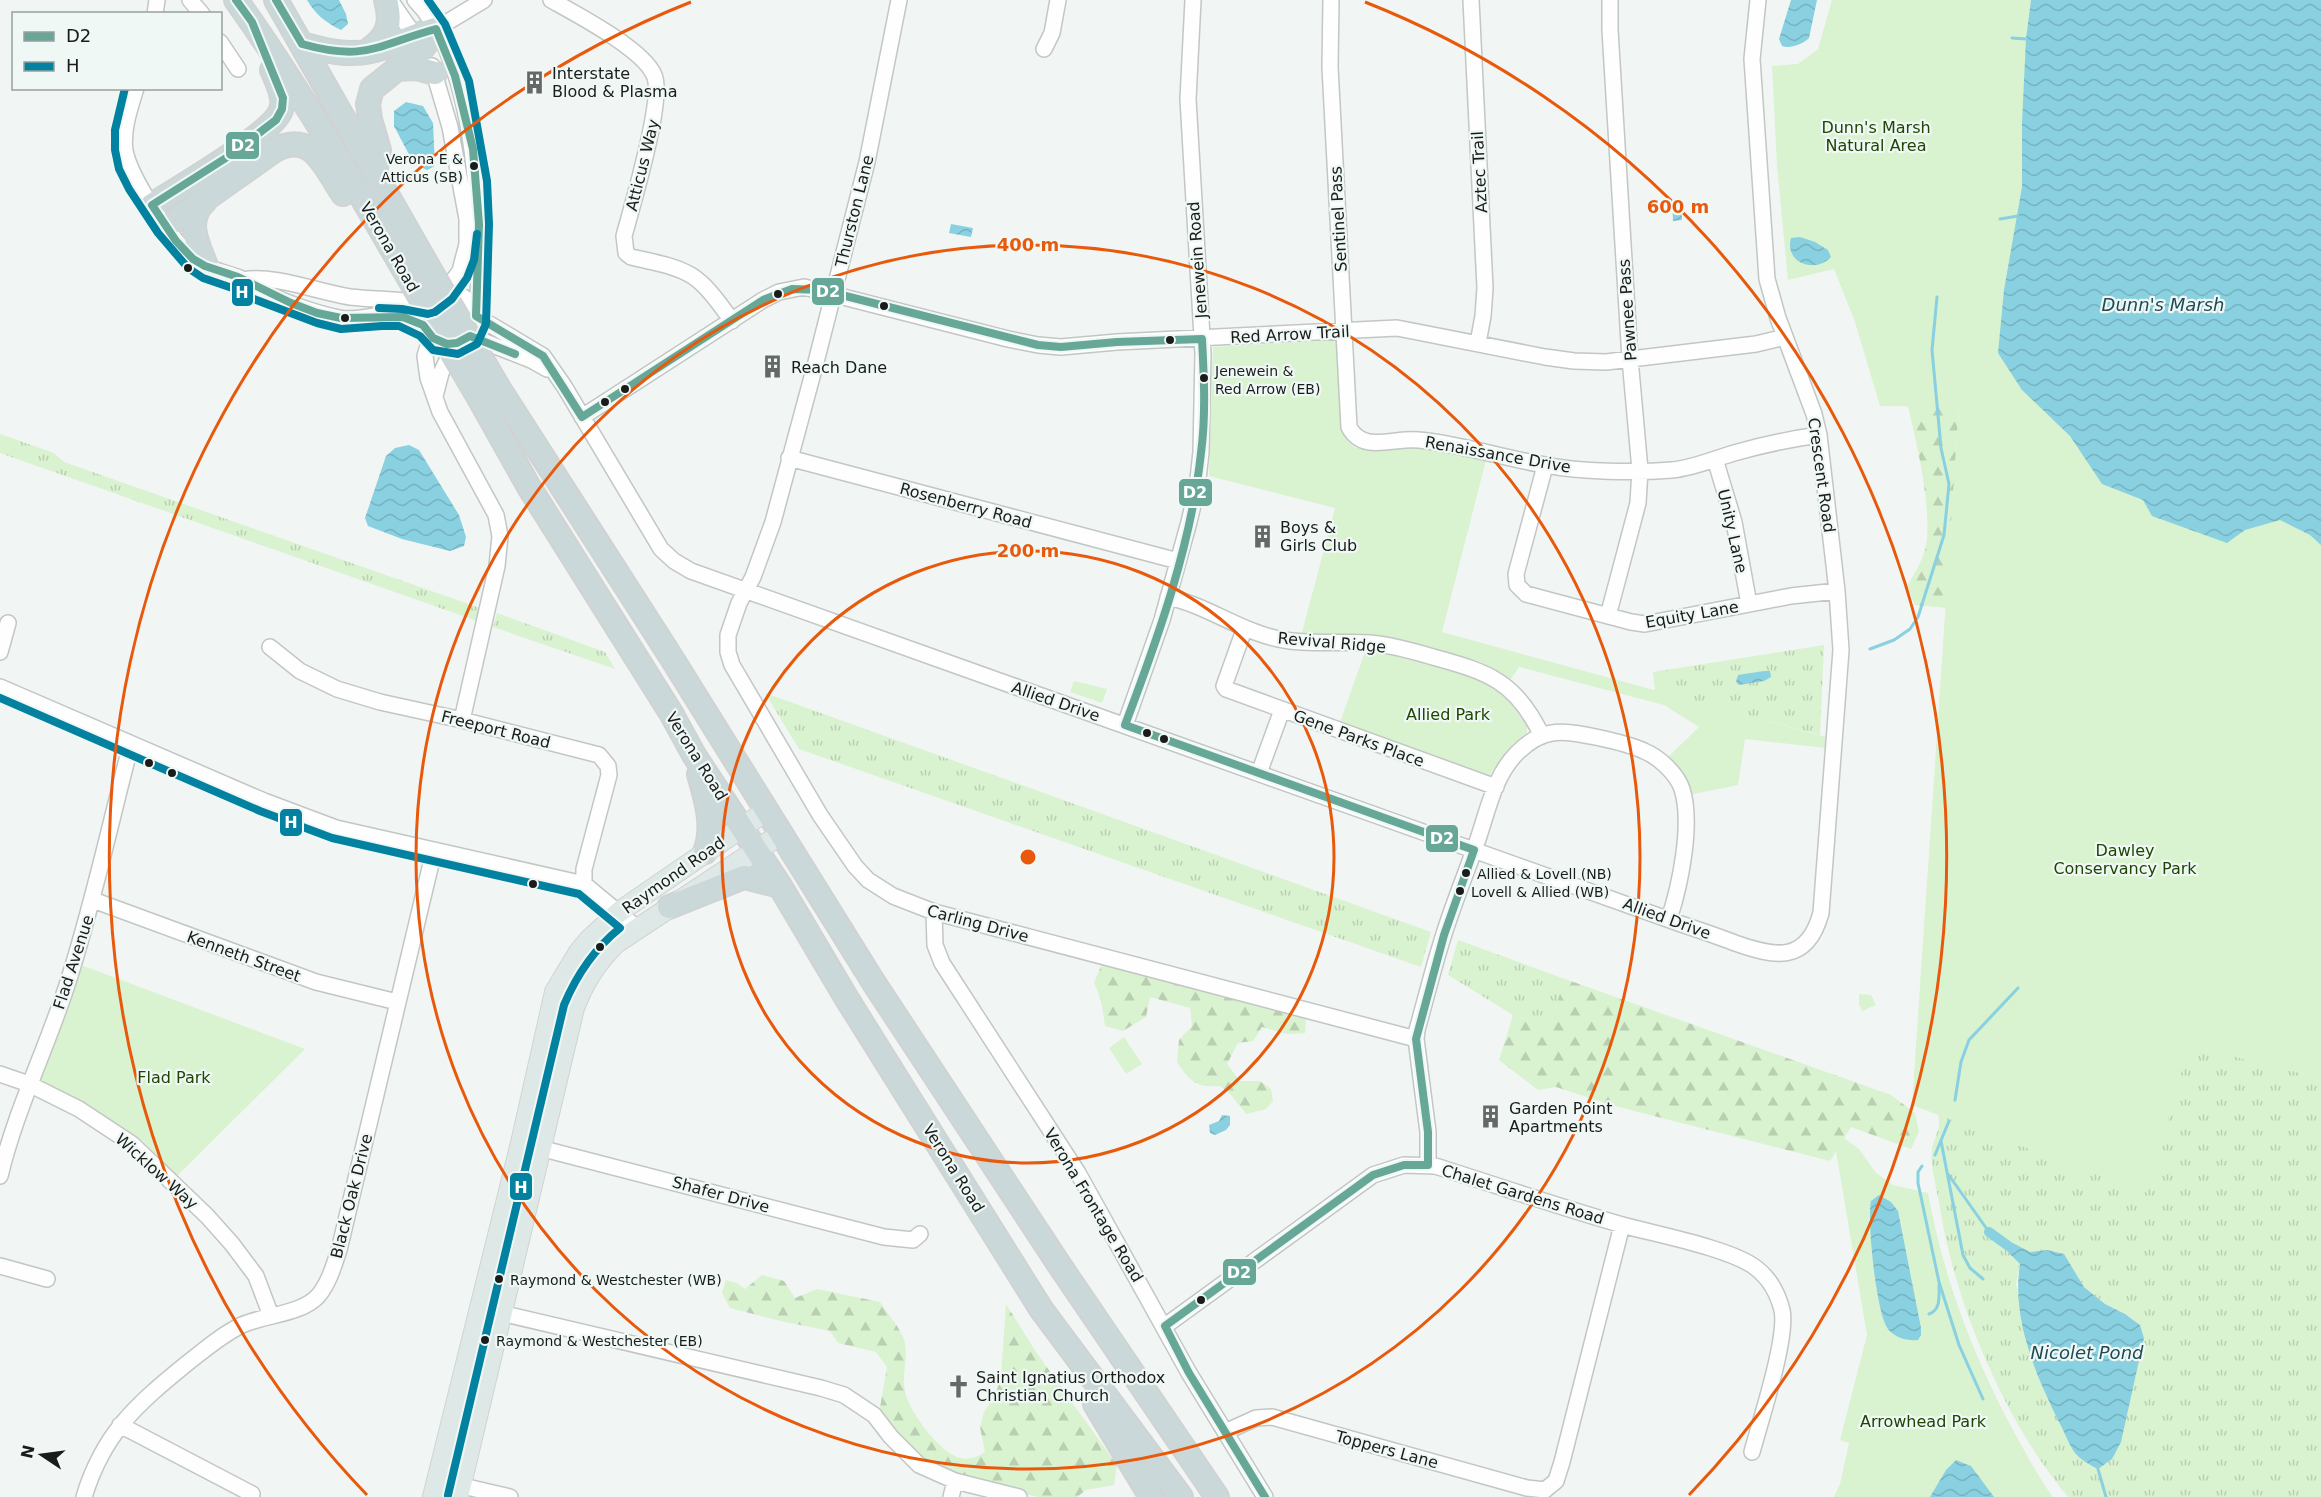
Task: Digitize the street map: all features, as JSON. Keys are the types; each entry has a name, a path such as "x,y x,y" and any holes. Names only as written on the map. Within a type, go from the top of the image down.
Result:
{"highway":[{"name":"Verona Road","path":"236,0 322,132 403,268 671,657 874,983 1058,1263 1217,1497"},
{"name":"Verona Road","path":"276,0 422,256 488,393 529,487 671,712 694,755 780,886 847,999 1041,1309 1181,1497"},
{"path":"366,52 386,35 390,24 388,0"},
{"path":"152,205 230,156 276,120 282,109 283,98 252,22"},
{"path":"375,174 379,150 368,104 372,89 396,69 418,41 436,28"},
{"path":"302,44 331,52 366,52 418,41"},
{"path":"396,69 416,68 435,73"},
{"path":"166,227 279,148 291,144 304,145 315,153 372,237 389,244"},
{"path":"207,268 193,232 197,208 210,195"},
{"path":"694,755 708,806 711,832 705,852"},
{"path":"669,907 744,877 780,886"},
{"path":"1041,1309 1151,1497"},
{"path":"1178,1437 1228,1497"}],"main road":[{"name":"Raymond Road","path":"435,1489 521,1143 555,992 579,952 620,912 766,811"},
{"name":"Raymond Road","path":"459,1491 574,1008 580,991 587,977 607,952 637,928 669,907 761,856 781,834"}],"street":[{"path":"190,0 200,12"},
{"path":"388,0 418,41 435,73 450,127 467,219 467,244 460,271 443,294 429,304 425,320 429,332 425,356 428,378 440,412 492,503 499,525 500,549 497,566 462,720"},
{"path":"401,0 418,18 436,28"},
{"path":"135,90 127,118 125,149 138,183 166,227 187,253 207,268 243,280 255,288 320,314 342,319 382,315 402,316 446,344 455,344 470,336 476,323 479,224 476,174 459,84 436,28 416,0"},
{"path":"436,28 484,0"},
{"name":"Atticus Way","path":"551,0 616,39 640,57 654,74 658,87 655,113 624,236 626,253 631,257 680,268 690,273 707,288 732,321"},
{"name":"Thurston Lane","path":"745,590 753,577 773,522 834,293 867,162 899,0"},
{"path":"1044,49 1052,33 1058,0"},
{"name":"Jenewein Road","path":"1125,725 1154,646 1168,597 1197,488 1201,452 1202,339 1188,99 1192,0"},
{"name":"Sentinel Pass","path":"1331,0 1330,67 1349,427 1354,437"},
{"name":"Aztec Trail","path":"1471,0 1485,288 1478,343"},
{"name":"Pawnee Pass","path":"1608,616 1638,503 1640,470 1630,359 1610,0"},
{"name":"Crescent Road","path":"1758,0 1752,59 1767,279 1785,337 1812,405 1819,435 1837,591 1840,661 1822,904 1817,927 1809,939 1796,948"},
{"path":"222,45 238,69"},
{"path":"243,280 262,278 348,296 403,299 429,304"},
{"name":"Red Arrow Trail","path":"582,417 764,300 792,288 804,286 1008,339 1061,347 1117,342 1397,328 1574,361 1630,359 1756,344 1785,337"},
{"path":"443,294 458,294 465,297 476,312 543,356 582,417"},
{"path":"470,336 531,360 554,373"},
{"path":"435,396 441,373 455,344"},
{"name":"Allied Drive","path":"582,417 661,549 674,561 691,571 1764,953 1780,955 1796,948"},
{"name":"Renaissance Drive","path":"1354,437 1361,442 1418,440 1545,466 1579,469 1674,470 1788,440 1819,435"},
{"name":"Rosenberry Road","path":"789,458 1178,561"},
{"name":"Unity Lane","path":"1715,459 1734,522 1749,604"},
{"name":"Equity Lane","path":"1545,466 1516,574 1517,585 1526,594 1646,624 1749,604 1837,591"},
{"name":"Carling Drive","path":"745,590 727,643 730,658 742,684 820,815 855,866 868,880 893,896 934,912 1416,1039"},
{"name":"Revival Ridge","path":"1168,597 1180,600 1245,630 1283,640 1378,644 1478,669 1497,679 1519,698 1542,736"},
{"path":"0,652 8,623"},
{"name":"Gene Parks Place","path":"1245,630 1224,686 1232,692 1496,787"},
{"name":"Freeport Road","path":"270,647 300,671 337,689 380,702 592,752 605,759 609,775 584,869 584,884"},
{"path":"0,687 309,819 336,828 584,884 637,928"},
{"path":"1259,773 1282,710"},
{"path":"1428,1165 1428,1132 1416,1039 1444,935 1501,774 1516,754 1531,741 1552,732 1574,732 1644,751 1657,758 1674,777 1682,789 1685,828 1680,882 1669,919"},
{"name":"Flad Avenue","path":"0,1176 29,1084 67,985 93,900 131,744"},
{"name":"Black Oak Drive","path":"84,1497 101,1453 120,1425 159,1387 216,1341 241,1326 304,1306 318,1296 330,1275 339,1250 434,850"},
{"name":"Kenneth Street","path":"93,900 316,982 397,1002"},
{"name":"Verona Frontage Road","path":"934,912 934,945 942,963 1077,1173 1165,1326 1189,1373 1265,1497"},
{"name":"Wicklow Way","path":"0,1074 29,1084 79,1109 132,1144 207,1216 232,1244 256,1276 271,1316"},
{"name":"Shafer Drive","path":"521,1143 884,1237 913,1240 920,1234"},
{"name":"Chalet Gardens Road","path":"1165,1326 1373,1175 1404,1165 1428,1165 1622,1225 1562,1462 1556,1481 1550,1488"},
{"path":"1622,1225 1738,1258 1756,1267 1777,1294 1782,1311 1782,1333 1752,1452"},
{"path":"0,1266 47,1279"},
{"path":"501,1313 844,1395 874,1415 891,1437 919,1465 955,1481 1019,1497"},
{"name":"Toppers Lane","path":"1225,1432 1256,1418 1272,1417 1527,1488 1545,1490 1550,1488"},
{"path":"120,1425 252,1494"},
{"path":"951,1497 955,1481"},
{"path":"435,1489 510,1497"}],"green space":[{"name":"Dawley Conservancy Park","path":"1832,0 2321,0 2321,1078 2189,1045 2147,1193 1912,1105 1959,407 1880,406 1855,322 1834,269 1788,280 1777,166 1772,66 1798,64 1818,49"},
{"path":"1338,340 1341,430 1348,442 1356,448 1419,447 1486,460 1442,632 1826,737 1826,748 1745,739 1738,785 1689,795 1667,758 1699,727 1664,705 1519,667 1510,680 1481,662 1386,636 1301,636 1335,508 1209,476 1213,347"},
{"path":"1908,406 1959,406 1946,608 1915,605 1907,586 1920,564 1927,539 1927,507 1922,472"},
{"path":"0,434 54,453 64,462 480,608 477,621 0,453"},
{"path":"497,613 605,652 615,669 493,627"},
{"path":"1824,645 1820,735 1655,691 1653,672"},
{"name":"Allied Park","path":"1366,649 1411,657 1479,679 1494,687 1516,708 1527,725 1527,733 1513,744 1489,775 1340,722"},
{"path":"1074,681 1107,689 1102,703 1070,692"},
{"path":"765,693 1431,932 1421,967 799,749"},
{"path":"1458,940 1565,979 1549,1026 1513,1015 1448,975"},
{"path":"1102,964 1306,1019 1305,1033 1287,1034 1262,1027 1253,1041 1238,1043 1227,1064 1240,1081 1260,1081 1271,1089 1273,1101 1266,1109 1246,1114 1232,1096 1220,1086 1199,1084 1186,1074 1177,1062 1179,1040 1192,1026 1190,1008 1150,997 1146,1017 1123,1031 1105,1026 1101,1000 1094,982"},
{"name":"Flad Park","path":"81,965 305,1049 177,1176 143,1141 39,1082"},
{"path":"1565,979 1891,1095 1915,1113 1919,1132 1911,1149 1851,1127 1830,1161 1611,1105 1556,1087 1538,1090 1499,1060 1513,1015 1549,1026"},
{"path":"1859,994 1871,995 1876,1005 1862,1011"},
{"path":"1124,1037 1142,1064 1126,1074 1109,1048"},
{"path":"2189,1045 2321,1078 2321,1497 2068,1497 2024,1434 2004,1398 1970,1322 1947,1245 1933,1169 1931,1154 1938,1128 1938,1115","holes":["2047,1250 2064,1254 2084,1287 2105,1304 2140,1325 2144,1338 2075,1453 2045,1393 2016,1284 2020,1264 2030,1252"]},
{"name":"Arrowhead Park","path":"1844,1138 1859,1149 1876,1173 1893,1185 1928,1193 1951,1287 1973,1346 2015,1434 2053,1497 1834,1497 1840,1484 1849,1443 1840,1440 1867,1335 1836,1151"},
{"path":"762,1275 784,1281 795,1298 817,1289 880,1302 903,1337 906,1350 905,1391 917,1418 948,1452 967,1459 985,1452 980,1427 984,1412 995,1396 1001,1377 1006,1304 1036,1352 1117,1465 1114,1485 1086,1490 1077,1497 1038,1497 957,1477 921,1457 895,1435 879,1413 887,1367 876,1352 838,1343 830,1331 730,1308 722,1293 726,1280 737,1283 745,1289"}],"water":[{"path":"307,0 339,0 348,24 341,30 330,24 317,14"},
{"path":"1791,0 1817,0 1809,38 1796,45 1785,47 1779,39"},
{"name":"Dunn's Marsh","path":"2031,0 2321,0 2321,545 2310,535 2280,520 2245,530 2227,543 2152,516 2143,500 2102,484 2070,436 2022,390 1998,353 2004,290 2022,187 2026,39"},
{"path":"406,102 423,106 433,123 435,166 427,170 414,164 394,126 394,111"},
{"path":"1672,202 1681,202 1682,220 1673,221"},
{"path":"951,224 973,228 971,237 949,233"},
{"path":"1800,237 1828,250 1831,257 1817,265 1802,263 1792,254 1790,247 1791,238"},
{"path":"409,445 419,450 459,515 466,537 464,546 450,551 402,539 368,526 365,518 386,456 395,448"},
{"path":"1770,671 1771,677 1764,681 1739,685 1736,682 1738,675"},
{"path":"1222,1115 1230,1116 1230,1125 1226,1130 1215,1135 1210,1133 1209,1125 1219,1121"},
{"path":"1879,1195 1891,1202 1898,1211 1921,1328 1918,1340 1894,1335 1884,1320 1876,1287 1870,1227 1871,1201"},
{"name":"Nicolet Pond","path":"2009,1241 2030,1252 2047,1250 2064,1254 2084,1287 2105,1304 2140,1325 2144,1338 2121,1442 2112,1459 2098,1469 2077,1456 2073,1450 2034,1367 2022,1326 2019,1305 2020,1264 2004,1248"},
{"path":"1956,1460 1971,1466 1994,1497 1930,1497 1946,1470"}],"waterway":[{"path":"2012,38 2026,39"},
{"path":"2000,219 2018,216"},
{"path":"1870,649 1894,640 1910,629 1918,617 1944,535 1949,484 1941,448 1932,350 1937,297"},
{"path":"1955,1100 1961,1062 1969,1040 2018,988"},
{"path":"1935,1155 1949,1121"},
{"path":"1941,1141 1963,1255 1970,1268 1983,1279"},
{"path":"1922,1166 1918,1172 1918,1183 1939,1282 1959,1345 1983,1399"},
{"path":"1948,1174 1989,1232"},
{"path":"1989,1232 2007,1245"},
{"path":"1929,1314 1936,1309 1939,1285"},
{"path":"2098,1469 2106,1497"}],"transit line":[{"name":"D2","path":"236,0 252,22 283,98 282,109 276,120 229,156 152,205 176,241 193,259 205,266 238,277 317,313 341,318 403,317 423,325 433,338 447,344 457,343 470,336 515,354"},
{"name":"D2","path":"276,0 302,44 324,49 342,52 371,49 436,29 455,76 473,149 479,224 476,316 543,356 582,417 763,300 792,289 822,290 1038,345 1061,347 1117,342 1202,339 1204,424 1190,522 1172,591 1125,725 1474,850 1444,935 1416,1039 1428,1132 1428,1165 1404,1165 1373,1175 1165,1326 1189,1373 1265,1497"},
{"name":"H","path":"125,90 115,130 115,150 119,169 129,189 158,233 188,268 203,278 317,323 341,329 399,326 420,336 433,350 458,354 477,344 486,324 489,224 487,181 469,81 445,24 428,0"},
{"name":"H","path":"379,308 402,309 428,314 435,312 452,299 467,278 474,260 477,234"},
{"name":"H","path":"0,698 260,811 332,838 579,894 620,928 587,963 564,1005 448,1495"}],"place":[{"name":"Interstate Blood & Plasma","path":"534,82"},
{"name":"Verona E & Atticus (SB)","path":"474,166"},
{"name":"Reach Dane","path":"773,367"},
{"name":"Jenewein & Red Arrow (EB)","path":"1204,378"},
{"name":"Boys & Girls Club","path":"1262,536"},
{"name":"Allied & Lovell (NB)","path":"1466,873"},
{"name":"Lovell & Allied (WB)","path":"1460,891"},
{"name":"Garden Point Apartments","path":"1491,1117"},
{"name":"Raymond & Westchester (WB)","path":"499,1279"},
{"name":"Raymond & Westchester (EB)","path":"485,1340"},
{"name":"Saint Ignatius Orthodox Christian Church","path":"958,1386"}],"park label":[{"name":"Dunn's Marsh Natural Area","path":"1876,136"}]}
